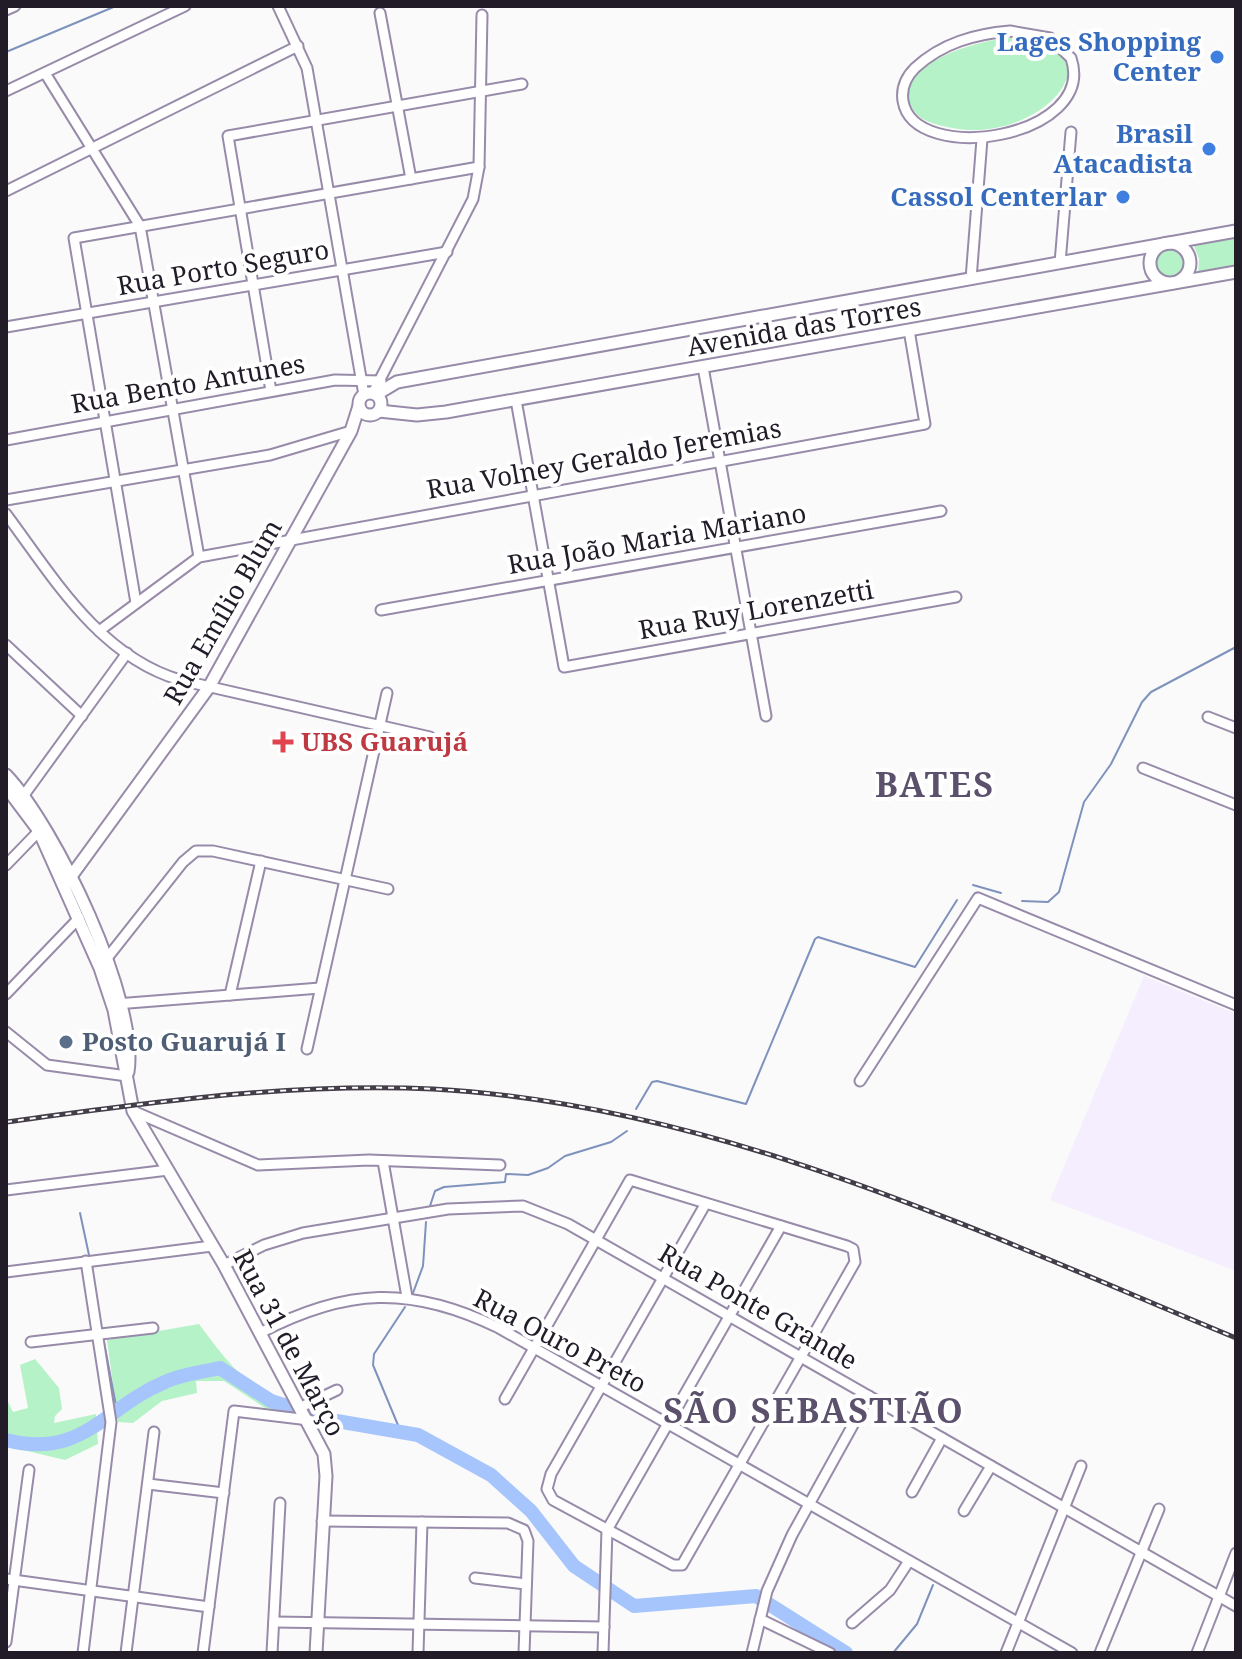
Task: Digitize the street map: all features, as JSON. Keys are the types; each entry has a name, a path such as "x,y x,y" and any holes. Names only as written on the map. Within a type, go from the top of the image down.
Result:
{"main road":[{"name":"Avenida das Torres","path":"370,402 397,382 1236,231"},
{"path":"1170,243 1182,248 1189,259 1188,272 1173,284 1155,277 1150,265 1153,252 1170,243"},
{"name":"Avenida das Torres","path":"370,402 430,415 1236,272"},
{"name":"Rua Emílio Blum","path":"67,882 209,687 370,402"},
{"name":"Rua 31 de Março","path":"6,775 24,795 103,964 130,1054 127,1076 133,1111 224,1265 306,1415 326,1465 316,1653"},
{"name":"Rua 31 de Março","path":"6,787 39,831 67,882 79,918 103,964"}],"street":[{"path":"6,10 15,6"},
{"path":"6,91 185,6"},
{"path":"278,6 307,68 340,271 362,380 370,402"},
{"path":"380,13 411,179"},
{"name":"Rua Emílio Blum","path":"370,402 473,199 479,167 482,15"},
{"path":"1010,31 1057,42 1073,65 1074,78 1068,97 1035,123 982,139 941,133 915,122 902,97 911,72 939,50 972,36 1010,31"},
{"path":"6,191 298,46"},
{"path":"45,73 140,226 199,557 99,631"},
{"path":"271,391 228,136 522,84"},
{"path":"1060,263 1071,132"},
{"path":"971,279 982,139"},
{"path":"136,603 74,238 479,167"},
{"name":"Rua Porto Seguro","path":"6,327 447,252"},
{"name":"Rua Volney Geraldo Jeremias","path":"199,557 925,424 909,330"},
{"path":"703,367 766,716"},
{"name":"Rua Bento Antunes","path":"6,440 335,380 379,381"},
{"name":"Avenida das Torres","path":"379,381 397,382"},
{"path":"516,400 548,580"},
{"path":"6,500 270,455 351,431"},
{"name":"Rua João Maria Mariano","path":"381,610 941,511"},
{"path":"6,514 77,609 127,653 164,676 430,737"},
{"name":"Rua Ruy Lorenzetti","path":"548,580 564,667 956,597"},
{"path":"6,645 82,716"},
{"path":"24,795 127,653"},
{"path":"307,1049 387,693"},
{"path":"1208,717 1236,728"},
{"path":"1143,768 1236,805"},
{"path":"6,865 39,831"},
{"path":"103,964 189,855 204,850 388,889"},
{"path":"230,995 261,861"},
{"path":"860,1081 978,898 1236,1005"},
{"path":"6,994 79,918"},
{"path":"117,1004 320,988"},
{"path":"6,1032 47,1065 127,1076"},
{"path":"133,1111 258,1165 383,1161 500,1165"},
{"path":"383,1161 407,1297"},
{"path":"6,1190 168,1170"},
{"path":"505,1399 630,1180 706,1203 847,1246 855,1254 855,1262 679,1567 553,1500 547,1489 551,1474 706,1203"},
{"name":"Rua Ponte Grande","path":"224,1265 278,1240 393,1217 485,1206 523,1206 551,1216 596,1240 1236,1606"},
{"path":"603,1653 607,1530 781,1226"},
{"path":"6,1272 212,1246"},
{"path":"83,1653 111,1422 86,1261"},
{"name":"Rua Ouro Preto","path":"260,1333 321,1305 375,1296 407,1297 478,1318 1072,1653"},
{"path":"31,1342 153,1328"},
{"path":"203,1653 234,1411 306,1415 337,1390"},
{"path":"752,1653 763,1602 807,1503 869,1396"},
{"path":"126,1653 154,1432"},
{"path":"912,1492 942,1438"},
{"path":"964,1511 991,1466"},
{"path":"1006,1653 1081,1466"},
{"path":"6,1642 10,1580 29,1470"},
{"path":"148,1484 224,1493"},
{"path":"272,1653 280,1503"},
{"path":"1100,1653 1159,1509"},
{"path":"322,1521 508,1523 524,1530 528,1541 524,1653"},
{"path":"418,1653 422,1522"},
{"path":"1197,1653 1236,1553"},
{"path":"852,1623 890,1590 909,1561"},
{"path":"475,1578 526,1584"},
{"path":"10,1580 209,1607"},
{"path":"760,1619 830,1653"},
{"path":"274,1622 604,1627"}],"shaded area":[{"path":"1144,976 1236,1014 1236,1271 1050,1200"}],"green space":[{"path":"1010,38 1046,45 1064,58 1067,75 1058,94 1039,111 1012,124 981,130 933,124 914,111 908,95 912,81 923,68 959,50"},
{"path":"1236,238 1236,267 1198,274 1199,259 1194,246"},
{"path":"1170,247 1181,251 1185,262 1181,273 1170,277 1159,273 1155,262 1159,251"},
{"path":"199,1324 247,1380 270,1396 283,1400 287,1413 265,1408 224,1381 196,1381 197,1393 162,1401 133,1423 118,1422 107,1340"},
{"path":"35,1359 59,1388 62,1409 55,1416 54,1423 96,1414 98,1444 65,1460 6,1446 6,1398 13,1412 28,1408 20,1365"}],"waterway":[{"path":"6,52 116,6"},
{"path":"1022,901 1048,902 1059,892 1084,802 1111,764 1142,702 1151,692 1236,647"},
{"path":"973,885 1001,893"},
{"path":"636,1109 652,1082 657,1081 746,1104 815,939 818,937 915,967 957,900"},
{"path":"430,1206 435,1191 444,1187 505,1182 506,1174 528,1175 548,1168 565,1156 611,1142 627,1131"},
{"path":"80,1213 89,1255"},
{"path":"413,1293 423,1266 426,1222"},
{"path":"400,1430 373,1365 374,1354 405,1307"},
{"path":"103,1337 117,1411"},
{"path":"6,1440 32,1444 54,1443 74,1437 165,1382 220,1368 271,1401 331,1420 418,1435 491,1475 531,1511 574,1566 634,1606 756,1596 846,1653"},
{"path":"893,1653 917,1624 933,1585"}],"railway":[{"path":"6,1122 272,1091 433,1089 538,1100 641,1119 743,1146 844,1179 1042,1256 1236,1338"}],"place":[{"name":"Lages Shopping Center","path":"1217,57"},
{"name":"Brasil Atacadista","path":"1209,149"},
{"name":"Cassol Centerlar","path":"1123,197"},
{"name":"UBS Guarujá","path":"283,742"},
{"name":"Posto Guarujá I","path":"66,1042"}],"district":[{"name":"BATES","path":"935,785"},
{"name":"SÃO SEBASTIÃO","path":"814,1411"}]}
